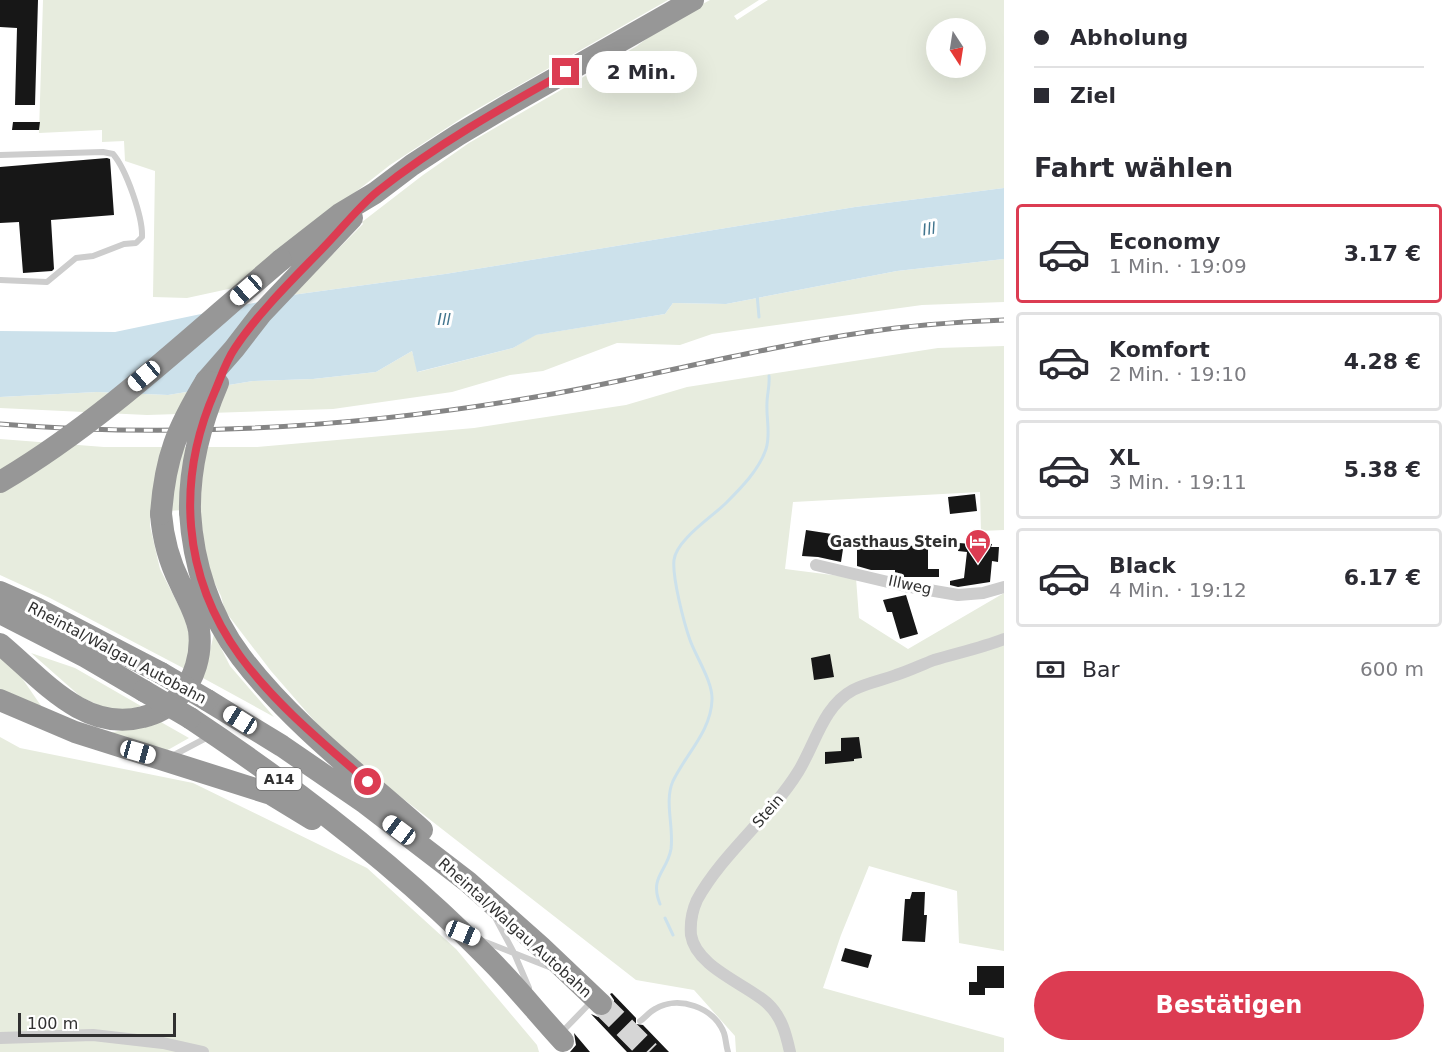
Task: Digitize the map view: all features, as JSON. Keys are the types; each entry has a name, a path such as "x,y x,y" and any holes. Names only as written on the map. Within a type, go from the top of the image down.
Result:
{"highway":[{"path":"0,482 41,458 102,412 281,260 340,214 375,193 412,165 510,104 693,0"},
{"path":"0,644 67,701 92,715 131,720 148,716 173,702 183,691 198,660 200,639 194,611 174,571 167,551 161,514 165,473 176,436 206,381 261,314 375,193"},
{"path":"234,349 205,413 196,442 190,483 190,512 196,563 206,594 240,656 278,700 316,737 454,857 468,882"},
{"name":"Rheintal/Walgau Autobahn","path":"0,592 36,608 161,673 207,700 227,727 286,783 376,854 463,933 561,1038"},
{"name":"Rheintal/Walgau Autobahn","path":"0,614 86,657 190,718 227,727 282,746 364,803 468,882 598,1001"},
{"path":"0,700 75,732 271,794 342,839 376,854"}],"street":[{"name":"Illweg","path":"816,565 854,572 905,586 958,595 1004,588"},
{"name":"Stein","path":"790,1052 785,1030 778,1016 767,1003 725,975 696,948 692,936 691,914 698,898 743,840 787,789 800,770 817,733 839,701 853,690 934,660 1004,639"},
{"path":"0,1038 93,1035 163,1043 203,1052"}],"lane":[{"path":"0,155 109,152 115,156 139,211 142,237 136,243 124,244 93,256 76,258 47,282 0,280"},
{"path":"164,760 227,727"},
{"path":"485,897 514,953 541,1016"},
{"path":"463,933 570,975"},
{"path":"561,1038 598,1001"},
{"path":"640,1022 656,1008 674,1003 691,1004 710,1014 723,1032 728,1052"}],"shaded area":[{"path":"43,0 668,0 465,116 390,165 233,288 187,298 153,297 155,171 125,161 124,141 102,142 102,130 39,133"},
{"path":"710,0 759,0 734,16 737,20 768,0 1004,0 1004,188 855,207 445,274 292,295 363,224 362,222 423,175 469,143 637,46 666,24"},
{"path":"1004,259 1004,302 922,305 712,334 680,345 617,343 543,371 510,375 452,392 333,409 147,415 0,408 0,397 97,392 168,395 253,381 313,379 376,372 412,351 418,372 513,348 535,335 665,314 673,303 726,304 897,271"},
{"path":"1004,346 1004,530 981,531 980,492 793,502 785,569 856,578 859,618 908,649 1004,593 1004,951 959,943 957,891 869,866 841,935 823,988 1004,1038 1004,1052 736,1052 735,1036 694,990 636,980 338,748 271,671 225,611 221,596 206,566 200,509 150,512 150,526 160,569 185,618 192,647 185,669 50,598 0,575 0,439 104,447 257,447 474,428 626,405 687,387 938,348"},
{"path":"214,634 230,666 274,717 203,678"},
{"path":"31,653 75,668 141,706 118,714 81,697"},
{"path":"0,655 13,665 46,713 0,691"},
{"path":"159,721 189,738 166,751 110,733"},
{"path":"0,737 20,748 193,783 367,868 456,949 537,1045 539,1052 0,1052"}],"water":[{"name":"Ill","path":"1004,188 1004,259 897,271 726,304 673,303 665,314 536,335 513,348 417,372 412,351 376,372 313,379 253,381 168,395 97,392 0,397 0,331 115,332 292,295 445,274 855,207"}],"building":[{"path":"0,0 38,0 35,105 15,105 17,28 0,27"},
{"path":"13,122 40,122 39,130 12,130"},
{"path":"110,159 114,215 51,220 54,269 23,273 19,222 0,223 0,167"},
{"path":"975,494 977,511 950,514 948,497"},
{"path":"806,530 845,536 841,562 802,556"},
{"name":"Gasthaus Stein","path":"972,542 999,547 998,562 992,561 990,582 958,587 950,585 950,581 964,578 967,552 958,551 959,543 972,544"},
{"path":"857,545 928,546 928,569 939,569 939,577 903,577 895,575 895,570 871,570 857,566"},
{"path":"906,595 918,634 900,639 892,612 887,612 883,600"},
{"path":"830,654 834,677 814,680 811,658"},
{"path":"859,737 862,758 825,764 825,752 841,751 841,738"},
{"path":"912,892 925,892 924,915 927,915 925,942 902,941 905,899 910,899"},
{"path":"845,948 872,955 868,968 841,961"},
{"path":"977,966 1004,966 1004,988 985,988 985,995 969,995 969,982 977,982"},
{"path":"612,993 636,1018 636,1024 643,1025 669,1052 627,1052 591,1014 605,1017 610,1014 614,1007 614,1000 610,994"},
{"path":"574,1033 590,1052 570,1052 576,1045"}],"waterway":[{"path":"757,294 759,317"},
{"path":"660,904 657,895 658,881 671,849 670,789 678,771 703,732 711,711 712,700 707,678 685,623 677,588 674,560 681,545 738,491 763,457 768,438 769,376"},
{"path":"665,918 673,935"}],"tunnel":[{"path":"601,1004 649,1052"}],"railway":[{"path":"0,424 140,430 210,429 280,427 420,414 597,386 828,338 901,327 1004,320"}],"place":[{"name":"Gasthaus Stein","path":"978,565"}],"route":[{"path":"368,782 278,700 240,656 222,626 206,594 196,563 191,531 189,492 196,442 205,413 234,349 261,314 375,193 458,135 566,72"}]}
